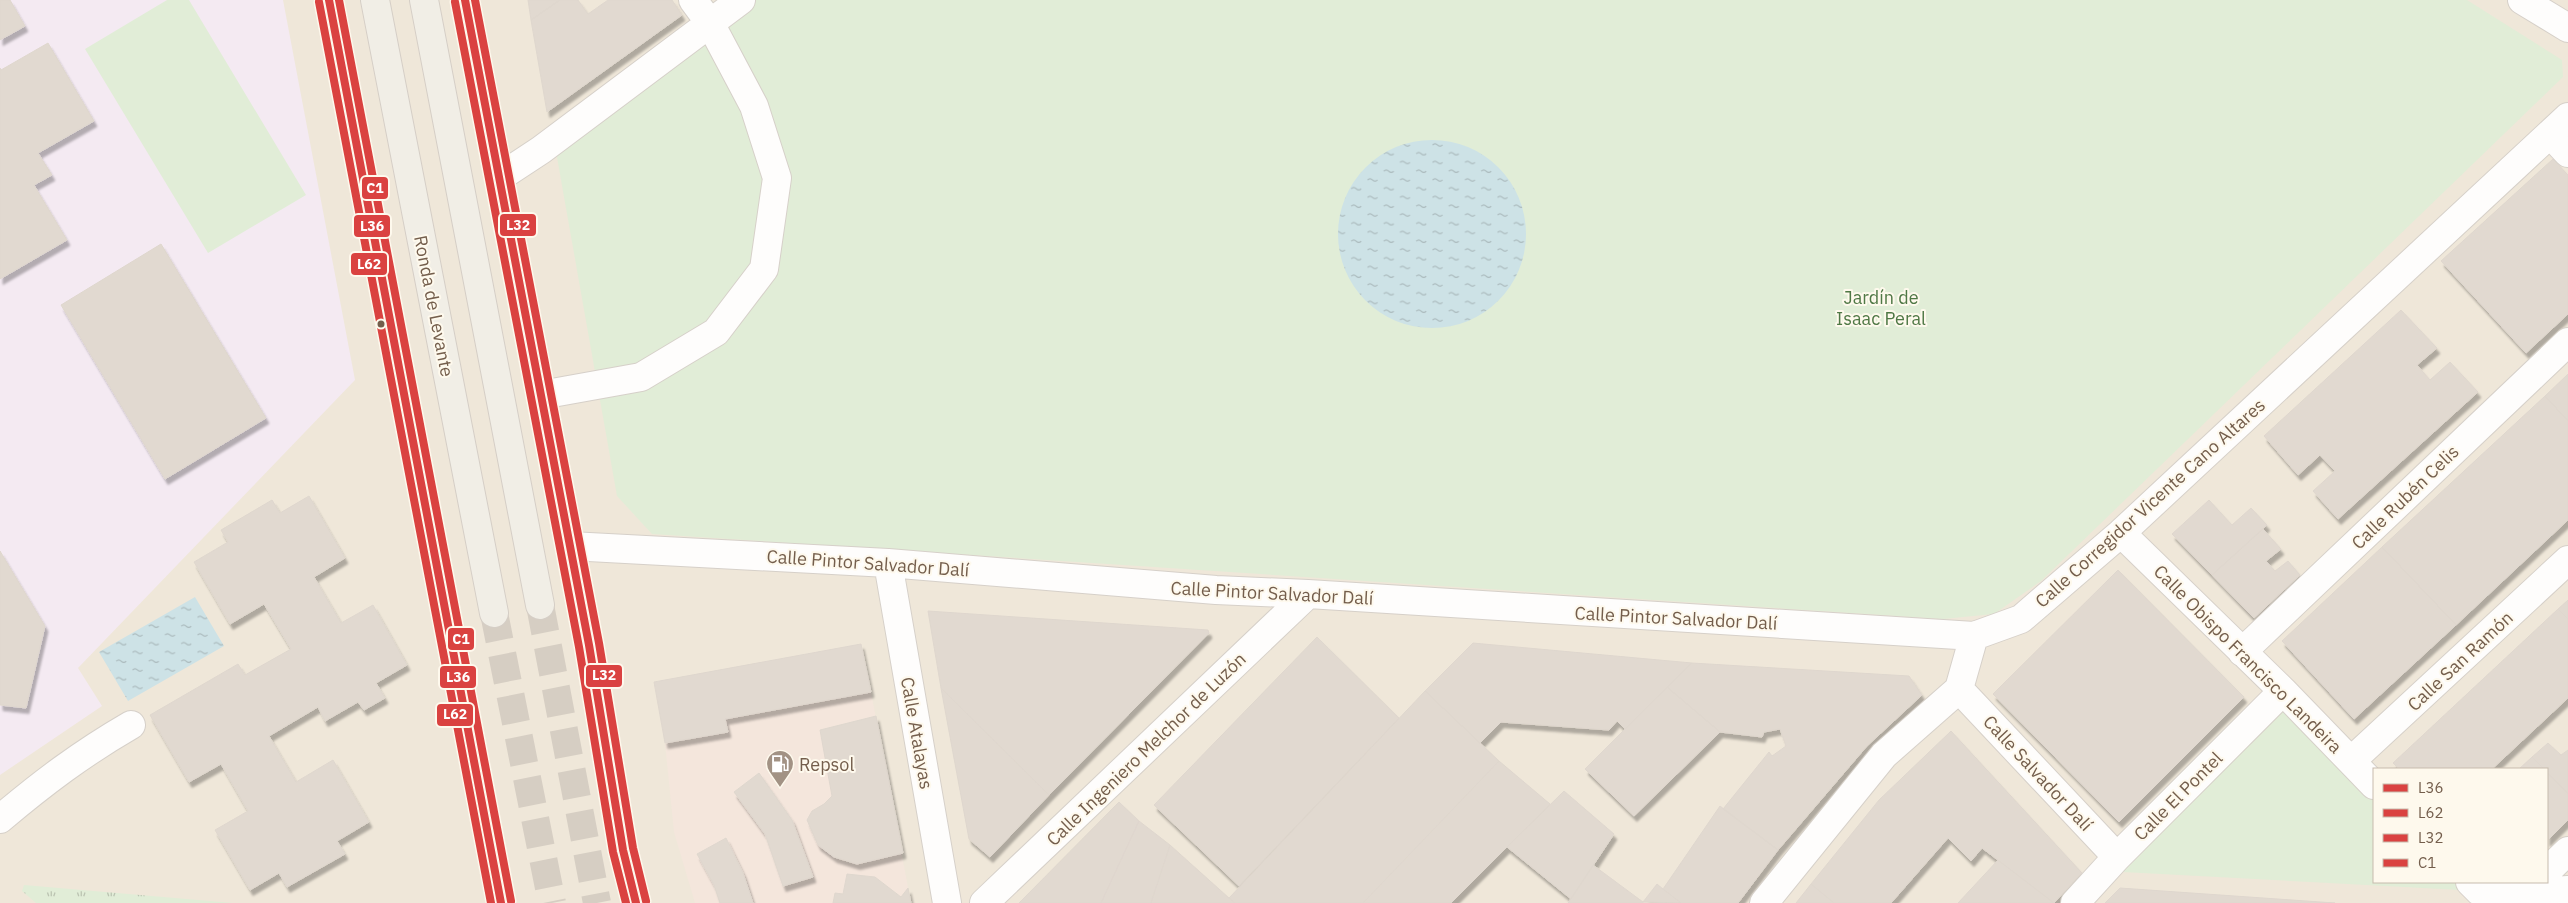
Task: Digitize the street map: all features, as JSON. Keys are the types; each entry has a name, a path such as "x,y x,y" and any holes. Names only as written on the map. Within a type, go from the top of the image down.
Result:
{"main road":[{"path":"329,0 500,903"},
{"name":"Ronda de Levante","path":"375,0 494,613"},
{"path":"424,0 540,605"},
{"path":"465,0 590,645 623,850 636,903"}],"street":[{"path":"541,395 641,377 716,332 764,269 777,178 754,106 710,23 693,0"},
{"path":"500,177 541,150 741,0"},
{"path":"2522,0 2568,28"},
{"name":"Calle Corregidor Vicente Cano Altares","path":"1974,636 2021,619 2121,533 2562,135"},
{"name":"Calle Rubén Celis","path":"2242,652 2568,342"},
{"name":"Calle Obispo Francisco Landeira","path":"2121,533 2283,691 2373,784"},
{"name":"Calle Pintor Salvador Dalí","path":"570,546 888,563 1216,590 1308,594 1974,636"},
{"name":"Calle San Ramón","path":"2352,762 2568,560"},
{"name":"Calle Atalayas","path":"888,563 947,903"},
{"name":"Calle Ingeniero Melchor de Luzón","path":"984,903 1308,594"},
{"path":"1764,903 1884,755 1959,689 1974,636"},
{"name":"Calle Salvador Dalí","path":"1959,689 2117,856"},
{"name":"Calle El Pontel","path":"2075,903 2117,856 2283,691"},
{"path":"0,819 54,774 95,746 131,725"},
{"path":"2548,870 2568,851"},
{"path":"2471,883 2479,891 2529,888 2568,890"}],"shaded area":[{"path":"0,0 2568,0 2568,903 0,903"},
{"path":"0,0 283,0 355,380 78,668 102,706 0,775"},
{"name":"Repsol","path":"871,692 911,903 695,903 674,832 665,743 727,732 725,719"}],"green space":[{"path":"167,0 189,0 306,195 208,253 85,49"},
{"name":"Jardín de Isaac Peral","path":"727,0 2467,0 2562,60 2563,77 2041,581 1994,614 1943,619 652,534 617,496 552,129"},
{"path":"2283,691 2373,783 2373,883 2471,883 2479,891 2104,871"},
{"path":"24,885 233,903 36,903 22,891"}],"water":[{"path":"1432,140 1468,147 1492,161 1505,174 1519,198 1526,234 1519,270 1505,294 1492,307 1468,321 1432,328 1396,321 1372,307 1359,294 1345,270 1338,234 1345,198 1359,174 1372,161 1396,147"},
{"path":"195,597 224,646 128,701 99,652"}],"building":[{"path":"0,0 10,0 25,26 0,40"},
{"path":"528,0 560,0 531,20"},
{"path":"560,0 578,0 588,14 608,0 672,0 682,15 547,112 531,20"},
{"path":"48,43 94,121 38,153 52,175 34,185 67,240 0,279 0,68 1,70"},
{"path":"2553,159 2568,175 2568,314 2526,353 2441,261"},
{"path":"161,244 266,418 165,479 61,305"},
{"path":"2401,310 2437,348 2417,365 2430,380 2450,362 2478,392 2338,519 2313,491 2335,471 2320,455 2298,475 2264,436"},
{"path":"2568,374 2568,421 2545,396"},
{"path":"2545,396 2568,421 2568,520 2456,625 2382,547"},
{"path":"309,496 345,558 314,577 341,623 373,605 407,665 376,683 385,698 364,710 358,702 325,721 318,707 269,736 296,782 333,760 369,822 337,841 345,854 287,887 279,873 250,890 215,830 248,811 221,764 189,782 150,715 238,664 245,675 291,649 264,604 230,624 194,562 228,542 221,530 272,500 280,513"},
{"path":"2209,500 2232,525 2251,508 2267,525 2212,575 2172,534"},
{"path":"2263,529 2281,549 2266,561 2275,571 2288,561 2300,575 2254,618 2212,575"},
{"path":"2382,547 2456,625 2354,719 2282,641"},
{"path":"0,551 45,626 26,708 0,705"},
{"path":"2118,570 2244,697 2119,822 1993,694"},
{"path":"2568,600 2568,619 2558,609"},
{"path":"2558,609 2568,619 2568,698 2493,768 2398,768 2393,763"},
{"path":"928,611 1208,630 1209,633 1049,795 941,688"},
{"path":"1317,637 1399,718 1239,886 1154,805"},
{"path":"1473,643 1692,663 1625,729 1617,721 1609,730 1501,722 1480,743 1425,691"},
{"path":"861,644 871,692 725,719 728,732 665,743 654,682"},
{"path":"1692,663 1909,676 1922,695 1867,746 1778,850 1723,809 1769,752 1772,756 1786,746 1780,729 1764,732 1762,737 1720,732 1667,687"},
{"path":"1667,687 1720,732 1634,816 1585,769"},
{"path":"941,688 1049,795 990,857 969,839"},
{"path":"1425,691 1499,761 1363,903 1235,903 1229,898"},
{"path":"876,716 903,853 857,864 834,857 818,845 807,820 812,811 824,804 832,796 820,730"},
{"path":"1951,731 2082,873 2054,903 1982,848 1971,861 1948,838 1891,903 1834,903 1811,884 1879,800"},
{"path":"2548,743 2561,755 2568,750 2568,794 2548,773 2548,768 2543,768 2532,757"},
{"path":"2532,757 2543,768 2520,768"},
{"path":"1499,761 1550,804 1451,903 1363,903"},
{"path":"759,773 792,820 813,877 783,886 765,834 734,792"},
{"path":"2548,773 2568,794 2568,820 2548,840"},
{"path":"1564,791 1614,834 1571,899 1507,847"},
{"path":"1119,802 1139,821 1101,903 1019,903"},
{"path":"1720,806 1778,850 1738,903 1681,903 1663,889"},
{"path":"1139,821 1170,845 1151,903 1101,903"},
{"path":"726,838 743,873 753,903 720,903 714,885 697,854"},
{"path":"1170,845 1229,898 1235,903 1151,903"},
{"path":"1998,860 2054,903 1958,903"},
{"path":"1593,865 1643,902 1643,903 1568,903"},
{"path":"847,874 875,877 901,897 908,888 911,903 833,903 835,893 843,894"},
{"path":"1657,884 1663,889 1681,903 1643,902"},
{"path":"1811,884 1834,903 1796,903"},
{"path":"2120,888 2335,903 2105,903"}],"tunnel":[{"path":"540,605 597,903"},
{"path":"494,613 552,903"}],"transit line":[{"name":"L36","path":"329,0 501,903"},
{"name":"C1","path":"339,0 511,901"},
{"name":"L36","path":"465,0 589,645 623,850 636,903"},
{"name":"L32","path":"475,0 599,643 633,848 646,901"},
{"name":"L62","path":"319,2 491,903"},
{"name":"L62","path":"455,2 579,647 613,852 626,903"}],"place":[{"name":"Repsol","path":"780,788"}]}
